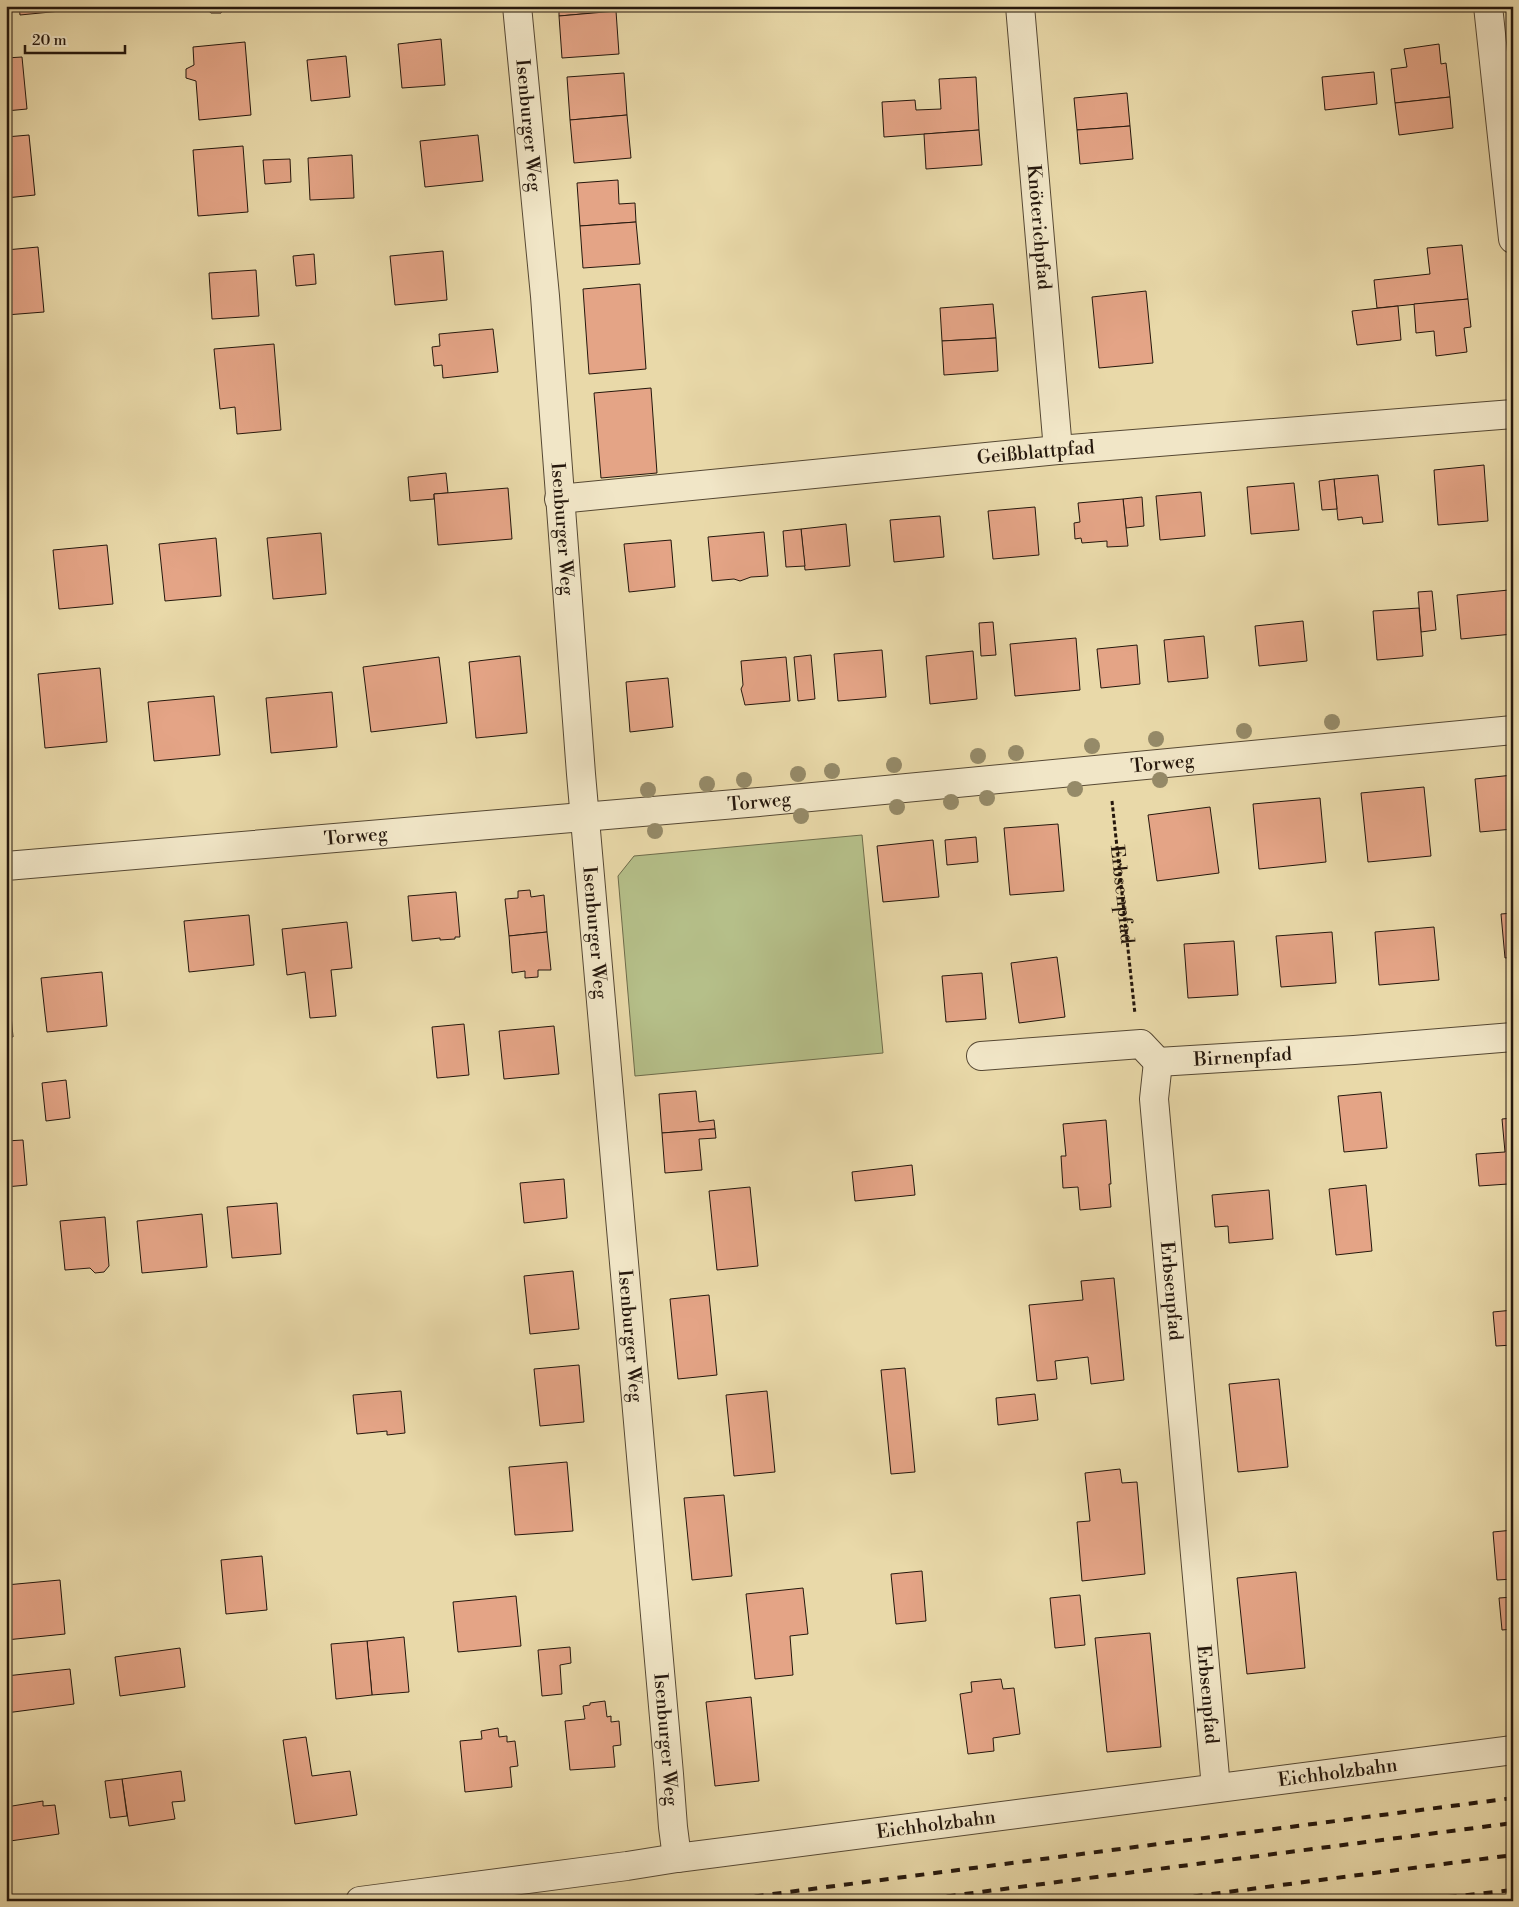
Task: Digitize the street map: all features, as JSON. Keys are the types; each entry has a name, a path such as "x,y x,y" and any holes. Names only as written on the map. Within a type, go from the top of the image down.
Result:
{"street":[{"name":"Isenburger Weg","path":"517,6 545,296 559,499 677,1858"},
{"name":"Knöterichpfad","path":"1020,6 1058,450"},
{"path":"1488,6 1513,239"},
{"name":"Geißblattpfad","path":"559,499 1058,450 1513,414"},
{"name":"Torweg","path":"6,866 586,817 1513,730"},
{"name":"Birnenpfad","path":"1158,1062 1354,1050 1513,1037"},
{"path":"981,1056 1141,1044 1158,1062"},
{"name":"Erbsenpfad","path":"1158,1062 1154,1099 1216,1788"},
{"name":"Eichholzbahn","path":"360,1901 1513,1750"}],"path":[{"name":"Erbsenpfad","path":"1112,801 1136,1019"}],"green space":[{"path":"862,835 883,1053 635,1076 618,876 634,856"}],"building":[{"path":"19,6 60,6 61,11 20,15"},
{"path":"203,6 226,6 221,13 211,13"},
{"path":"559,6 616,6 616,11 559,16"},
{"path":"616,11 619,54 562,58 559,16"},
{"path":"441,39 445,85 402,88 398,44"},
{"path":"245,42 251,115 199,120 196,81 186,78 186,69 194,65 193,47"},
{"path":"1439,44 1441,64 1446,63 1450,97 1395,103 1391,69 1407,67 1404,49"},
{"path":"346,56 350,97 311,101 307,60"},
{"path":"22,57 27,109 6,111 6,58"},
{"path":"1374,72 1377,104 1325,110 1322,77"},
{"path":"624,73 627,115 570,120 567,77"},
{"path":"976,77 979,130 884,137 882,102 915,100 916,110 941,109 939,79"},
{"path":"1127,93 1130,126 1077,130 1074,98"},
{"path":"1450,97 1453,128 1399,135 1395,103"},
{"path":"627,115 631,158 574,163 570,120"},
{"path":"1130,126 1133,159 1080,164 1077,130"},
{"path":"979,130 982,165 926,169 924,134"},
{"path":"29,135 35,195 6,198 6,137"},
{"path":"478,135 483,181 425,187 420,141"},
{"path":"243,146 248,212 198,216 193,150"},
{"path":"352,155 354,198 310,200 308,158"},
{"path":"290,159 291,182 265,184 263,160"},
{"path":"618,180 619,204 635,203 636,222 580,226 577,183"},
{"path":"636,222 640,264 583,268 580,226"},
{"path":"1462,245 1468,299 1377,308 1374,280 1430,274 1427,248"},
{"path":"38,247 44,312 6,315 6,250"},
{"path":"443,251 447,300 395,305 390,256"},
{"path":"314,254 316,284 296,286 293,256"},
{"path":"256,270 259,316 212,319 209,273"},
{"path":"640,284 646,369 589,374 583,289"},
{"path":"1146,291 1153,363 1099,368 1092,297"},
{"path":"1468,299 1471,327 1464,328 1467,352 1436,356 1434,331 1416,333 1414,304"},
{"path":"993,304 996,338 942,341 940,308"},
{"path":"1398,306 1401,340 1357,345 1352,311"},
{"path":"493,329 498,372 443,378 442,365 434,366 432,347 440,346 439,334"},
{"path":"996,338 998,371 944,375 942,341"},
{"path":"274,344 281,430 237,434 235,407 220,409 214,349"},
{"path":"651,388 657,473 601,478 594,393"},
{"path":"1484,465 1488,521 1438,525 1434,470"},
{"path":"446,473 448,493 434,494 434,499 410,501 408,477"},
{"path":"1378,475 1383,522 1363,524 1362,517 1338,520 1334,479"},
{"path":"1334,479 1337,509 1322,510 1319,481"},
{"path":"1294,483 1299,530 1251,534 1247,487"},
{"path":"508,488 512,539 438,545 434,494"},
{"path":"1201,492 1205,536 1160,540 1156,496"},
{"path":"1142,497 1144,526 1126,528 1123,499"},
{"path":"1123,499 1128,546 1107,547 1107,541 1082,543 1081,538 1075,539 1074,523 1080,522 1078,503"},
{"path":"1035,507 1039,555 993,559 988,511"},
{"path":"940,516 944,557 894,562 890,520"},
{"path":"846,524 850,566 805,570 801,529"},
{"path":"801,529 805,566 786,567 783,531"},
{"path":"764,532 768,576 751,577 740,581 734,579 712,581 708,537"},
{"path":"321,533 326,594 273,599 267,538"},
{"path":"216,538 221,596 165,601 159,544"},
{"path":"671,540 675,587 629,592 624,544"},
{"path":"107,545 113,604 59,609 53,550"},
{"path":"1509,590 1513,634 1461,639 1457,595"},
{"path":"1432,591 1436,630 1421,632 1418,592"},
{"path":"1419,608 1423,656 1377,660 1373,611"},
{"path":"1303,621 1307,661 1259,666 1255,626"},
{"path":"993,622 996,655 981,656 979,623"},
{"path":"1204,636 1208,678 1168,682 1164,640"},
{"path":"1076,638 1080,690 1015,696 1010,644"},
{"path":"1137,645 1140,684 1101,688 1097,649"},
{"path":"882,650 886,697 838,701 834,654"},
{"path":"973,651 977,699 930,704 926,656"},
{"path":"811,655 815,699 798,701 794,657"},
{"path":"520,656 527,733 476,738 469,662"},
{"path":"439,657 447,723 371,732 363,667"},
{"path":"786,657 790,701 745,705 741,689 743,685 741,661"},
{"path":"100,668 107,742 45,748 38,674"},
{"path":"668,678 673,727 630,732 626,682"},
{"path":"332,692 337,747 271,753 266,698"},
{"path":"214,696 220,755 154,761 148,702"},
{"path":"1513,775 1513,829 1480,832 1475,779"},
{"path":"1424,787 1431,856 1368,862 1361,793"},
{"path":"1320,798 1326,862 1259,869 1253,804"},
{"path":"1210,807 1219,873 1157,881 1148,815"},
{"path":"1058,824 1064,891 1010,895 1004,828"},
{"path":"976,837 978,862 947,865 945,840"},
{"path":"933,840 939,897 883,902 877,846"},
{"path":"530,890 531,897 544,895 547,932 509,936 505,899 518,898 518,891"},
{"path":"456,892 460,937 455,937 455,939 440,940 440,938 412,941 408,896"},
{"path":"1513,913 1513,957 1505,958 1501,914"},
{"path":"249,915 254,965 189,972 184,921"},
{"path":"347,922 352,968 331,970 336,1016 310,1018 305,972 287,975 282,929"},
{"path":"1434,927 1439,980 1379,985 1375,932"},
{"path":"547,932 551,970 538,970 538,977 525,978 525,971 512,973 509,936"},
{"path":"1332,932 1336,983 1281,987 1276,936"},
{"path":"1234,941 1238,995 1188,998 1184,944"},
{"path":"1057,957 1065,1017 1019,1023 1011,963"},
{"path":"102,972 107,1026 47,1032 41,978"},
{"path":"982,973 986,1019 946,1022 942,976"},
{"path":"6,982 8,982 13,1037 6,1037"},
{"path":"464,1024 469,1075 437,1078 432,1027"},
{"path":"554,1026 559,1074 504,1079 499,1031"},
{"path":"66,1080 70,1118 46,1121 42,1083"},
{"path":"696,1091 699,1122 714,1120 715,1129 662,1133 659,1094"},
{"path":"1381,1092 1387,1148 1344,1152 1338,1096"},
{"path":"1513,1118 1513,1205 1510,1206 1508,1184 1479,1186 1476,1154 1505,1152 1502,1119"},
{"path":"1106,1120 1111,1207 1080,1210 1078,1187 1063,1188 1061,1156 1066,1156 1063,1124"},
{"path":"715,1129 716,1138 699,1139 702,1170 665,1173 662,1133"},
{"path":"23,1140 27,1185 6,1187 6,1141"},
{"path":"912,1165 915,1195 855,1201 852,1172"},
{"path":"564,1179 567,1218 524,1223 520,1183"},
{"path":"1366,1185 1372,1251 1336,1255 1329,1189"},
{"path":"750,1187 758,1266 717,1270 709,1191"},
{"path":"1269,1190 1273,1239 1229,1243 1228,1226 1215,1227 1212,1195"},
{"path":"277,1203 281,1254 232,1258 227,1207"},
{"path":"202,1214 207,1267 142,1273 137,1221"},
{"path":"105,1217 109,1266 104,1272 95,1273 90,1268 65,1270 60,1221"},
{"path":"573,1271 579,1329 530,1334 524,1276"},
{"path":"1114,1278 1124,1380 1091,1384 1088,1357 1055,1361 1057,1379 1037,1381 1029,1305 1083,1300 1081,1281"},
{"path":"709,1295 717,1375 678,1379 670,1299"},
{"path":"1513,1310 1513,1345 1496,1346 1493,1312"},
{"path":"579,1365 584,1422 540,1426 534,1369"},
{"path":"905,1368 915,1472 891,1474 881,1370"},
{"path":"1279,1379 1288,1467 1238,1472 1229,1384"},
{"path":"401,1391 405,1433 387,1435 387,1431 357,1434 353,1395"},
{"path":"767,1391 775,1472 734,1476 726,1395"},
{"path":"1035,1394 1038,1420 998,1425 996,1398"},
{"path":"567,1462 573,1531 515,1535 509,1467"},
{"path":"1120,1469 1122,1483 1137,1482 1145,1574 1082,1581 1077,1522 1090,1521 1085,1473"},
{"path":"724,1495 732,1576 692,1580 684,1498"},
{"path":"1513,1530 1513,1579 1497,1580 1493,1532"},
{"path":"262,1556 267,1610 226,1614 221,1560"},
{"path":"922,1571 926,1621 896,1624 891,1574"},
{"path":"1296,1572 1305,1668 1247,1674 1237,1578"},
{"path":"60,1580 65,1634 6,1640 6,1585"},
{"path":"803,1588 808,1634 790,1636 793,1675 755,1679 746,1594"},
{"path":"1080,1595 1085,1645 1055,1648 1050,1598"},
{"path":"516,1596 521,1646 458,1652 453,1602"},
{"path":"1513,1597 1513,1629 1502,1630 1499,1598"},
{"path":"1150,1633 1161,1747 1107,1752 1095,1638"},
{"path":"404,1637 409,1692 372,1695 367,1641"},
{"path":"367,1641 372,1695 336,1699 331,1644"},
{"path":"570,1647 571,1663 560,1665 562,1694 542,1696 538,1650"},
{"path":"180,1648 185,1687 120,1696 115,1657"},
{"path":"70,1669 74,1704 6,1713 6,1676"},
{"path":"1001,1679 1003,1689 1014,1688 1020,1734 993,1738 994,1751 968,1754 960,1694 972,1692 971,1682"},
{"path":"751,1697 759,1781 715,1786 706,1702"},
{"path":"605,1701 607,1717 611,1716 611,1722 619,1721 621,1745 613,1746 615,1767 570,1770 565,1721 585,1719 583,1706"},
{"path":"498,1728 499,1737 507,1736 507,1742 515,1741 518,1766 510,1767 512,1787 465,1792 460,1741 482,1739 481,1731"},
{"path":"306,1737 312,1776 350,1771 357,1815 295,1824 283,1740"},
{"path":"181,1771 185,1801 172,1802 175,1819 129,1826 122,1779"},
{"path":"122,1779 127,1816 110,1818 105,1781"},
{"path":"43,1801 43,1806 55,1805 59,1834 10,1841 6,1807"}],"railway":[{"path":"719,1901 1513,1798"},
{"path":"911,1901 1513,1823"},
{"path":"1158,1901 1513,1855"},
{"path":"1412,1901 1513,1890"}]}
